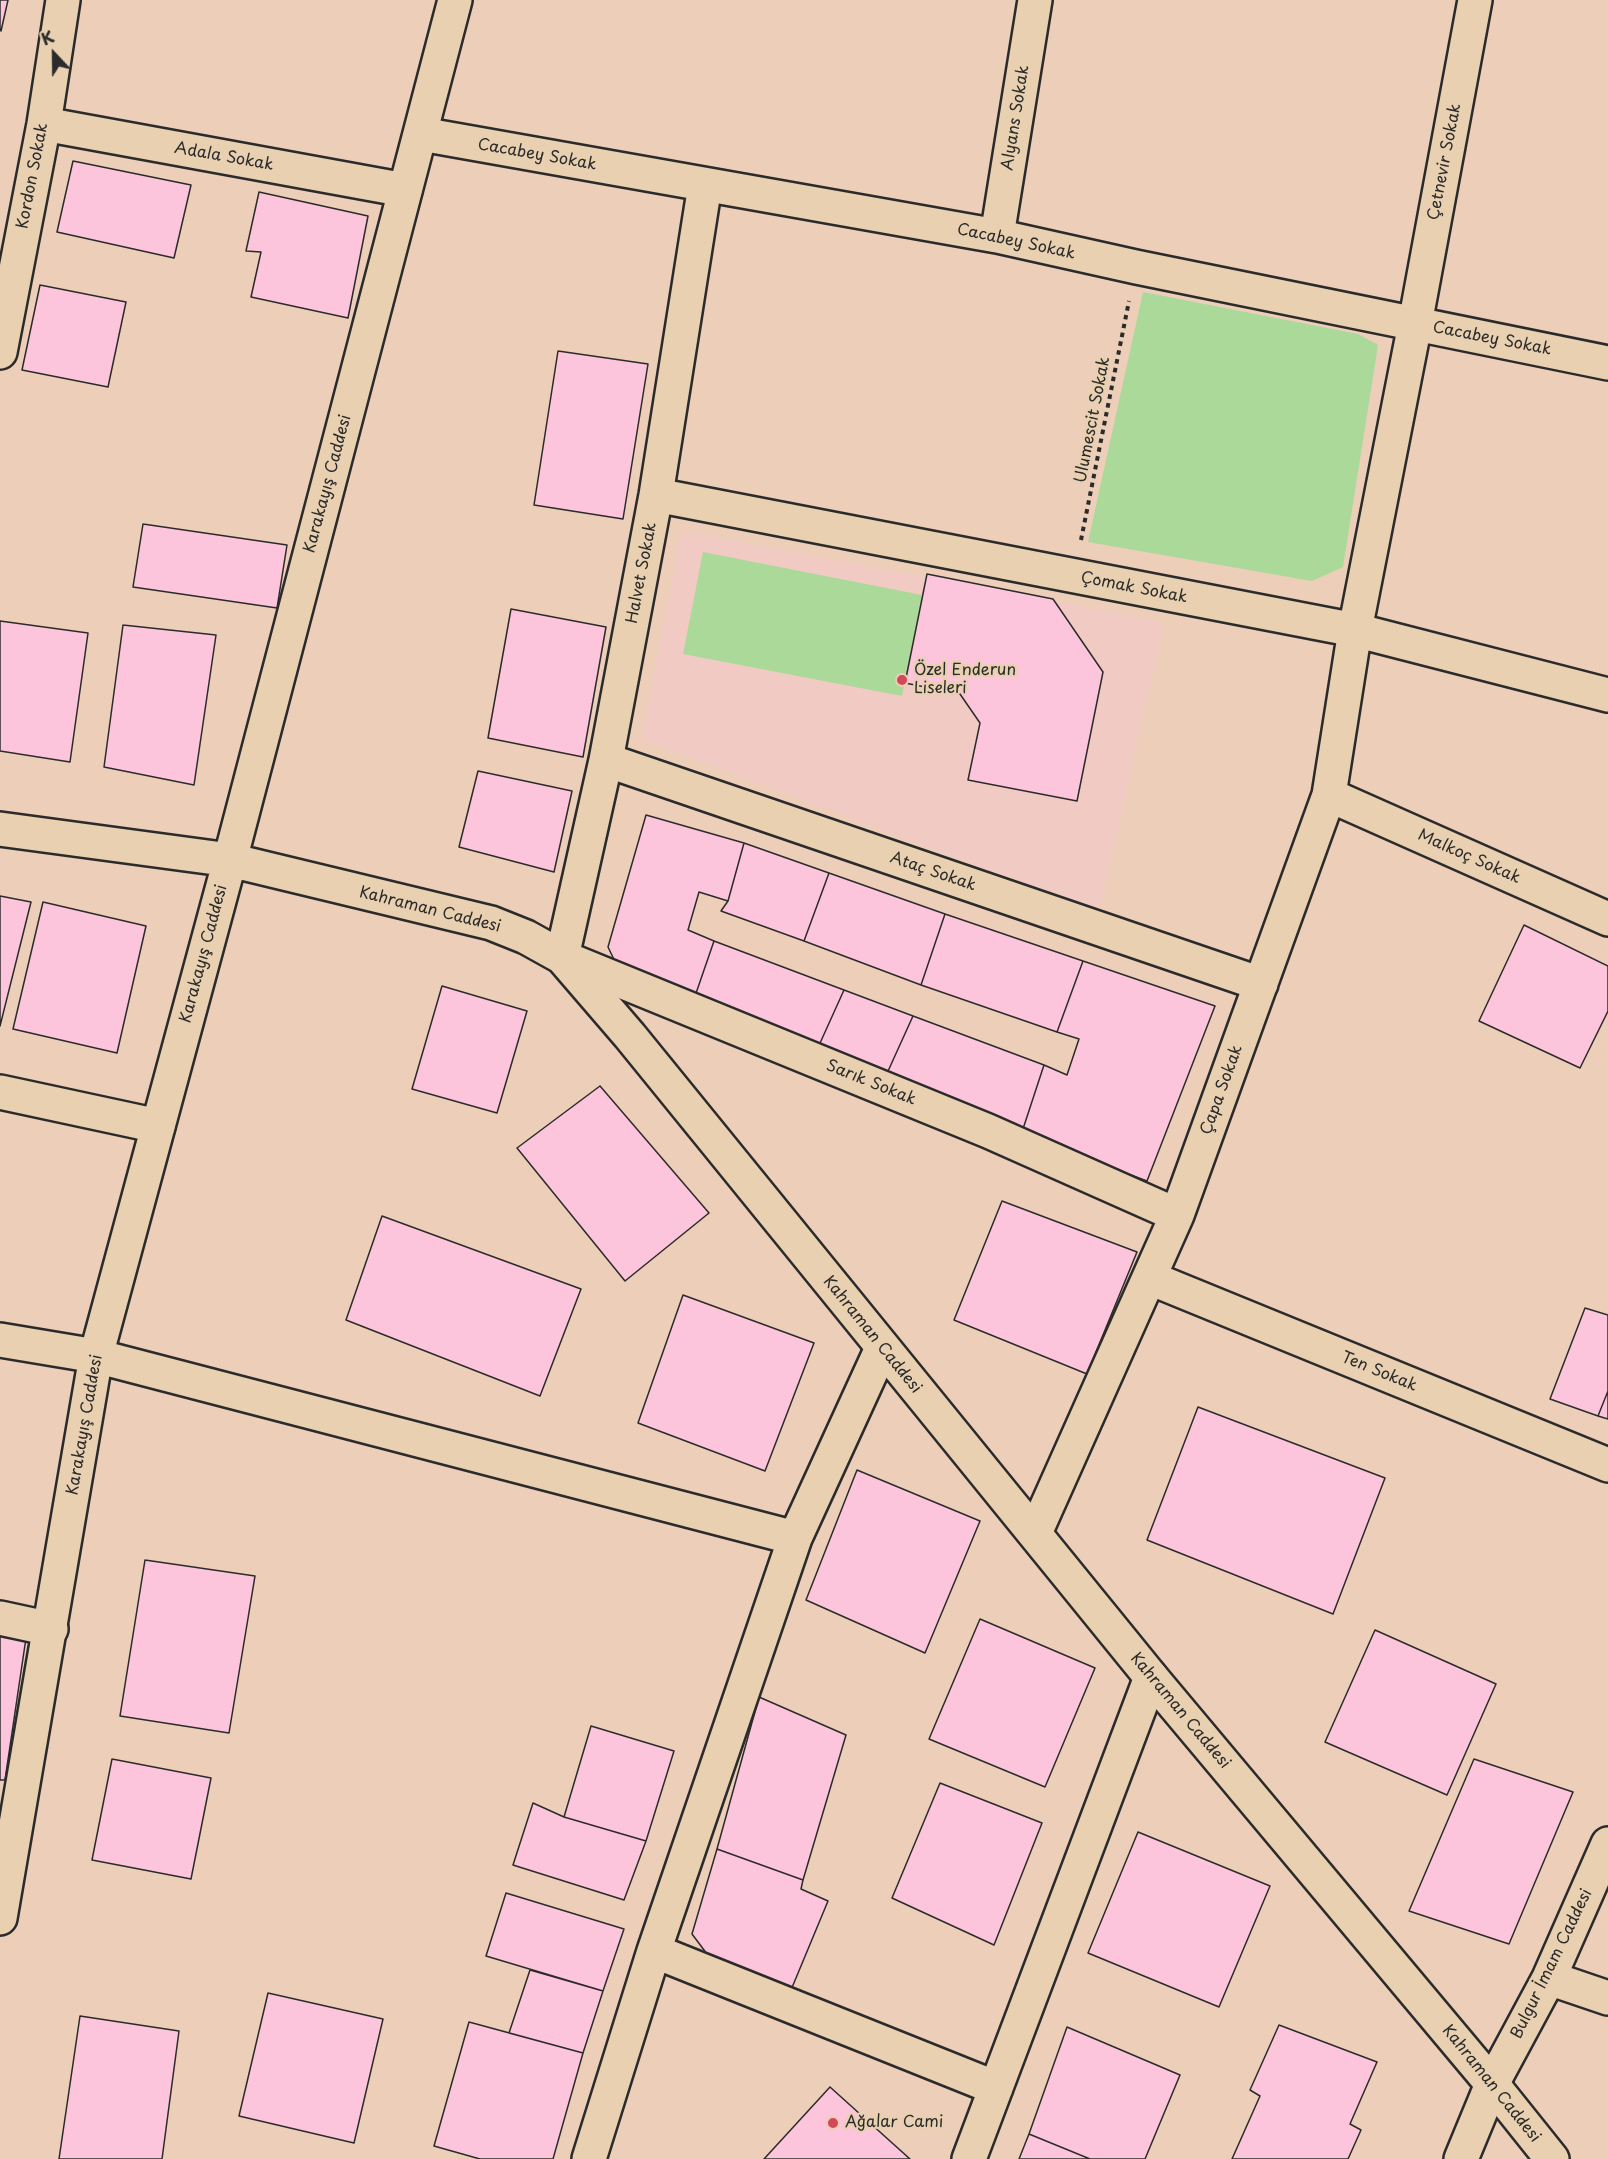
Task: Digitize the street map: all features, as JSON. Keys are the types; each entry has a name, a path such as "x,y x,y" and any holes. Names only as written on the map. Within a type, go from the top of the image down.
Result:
{"street":[{"name":"Kordon Sokak","path":"0,352 44,124 63,0"},
{"name":"Karakayış Caddesi","path":"0,1918 96,1356 230,860 455,0"},
{"name":"Alyans Sokak","path":"997,236 1035,0"},
{"name":"Çetnevir Sokak","path":"1355,630 1475,0"},
{"name":"Adala Sokak","path":"44,124 405,190"},
{"name":"Cacabey Sokak","path":"421,134 997,236 1136,267 1608,363"},
{"name":"Halvet Sokak","path":"562,957 606,760 656,495 705,185"},
{"name":"Çomak Sokak","path":"656,495 1355,630 1608,695"},
{"name":"Çapa Sokak","path":"1035,1533 1177,1215 1329,795 1355,630"},
{"name":"Ataç Sokak","path":"606,760 1261,984"},
{"name":"Malkoç Sokak","path":"1329,795 1608,919"},
{"name":"Kahraman Caddesi","path":"0,829 230,860 490,923 526,937 562,957 630,1035 1151,1677 1492,2084 1552,2159"},
{"name":"Sarık Sokak","path":"562,957 988,1131 1177,1215"},
{"path":"0,1092 158,1126"},
{"name":"Ten Sokak","path":"1150,1278 1608,1465"},
{"path":"0,1340 96,1356 795,1538"},
{"path":"589,2159 654,1951 795,1538 882,1348"},
{"path":"0,1618 51,1629"},
{"path":"969,2159 1151,1677"},
{"name":"Bulgur İmam Caddesi","path":"1461,2159 1492,2084 1549,1978 1608,1844"},
{"path":"654,1951 996,2088"},
{"path":"1549,1978 1608,1998"}],"path":[{"name":"Ulumescit Sokak","path":"1074,576 1136,267"}],"shaded area":[{"name":"Özel Enderun Liseleri","path":"682,531 1164,622 1099,912 641,739"}],"green space":[{"path":"1143,292 1358,334 1378,345 1343,567 1312,581 1088,542"},
{"path":"703,552 922,595 902,696 683,654"}],"building":[{"path":"0,0 8,0 1,31 0,30"},
{"path":"73,161 191,185 174,258 57,232"},
{"path":"259,192 368,216 348,318 251,297 261,252 246,251"},
{"path":"40,285 126,302 108,387 22,370"},
{"path":"558,351 648,364 623,519 534,505"},
{"path":"143,524 287,545 277,608 133,587"},
{"path":"927,574 1053,599 1103,672 1077,801 968,780 980,723 960,694 905,683"},
{"path":"511,609 606,627 583,757 488,738"},
{"path":"0,621 88,633 70,762 0,751"},
{"path":"123,625 216,635 194,785 104,767"},
{"path":"478,771 572,791 554,872 459,847"},
{"path":"646,815 744,843 728,901 699,892 688,930 714,941 693,1002 620,972 608,947"},
{"path":"744,843 829,873 804,941 721,911 728,901"},
{"path":"829,873 945,914 921,985 804,941"},
{"path":"0,896 31,902 0,1026"},
{"path":"43,902 146,926 117,1053 13,1029"},
{"path":"945,914 1083,961 1057,1032 921,985"},
{"path":"1524,925 1608,966 1608,1011 1580,1068 1479,1021"},
{"path":"714,941 844,990 816,1052 693,1002"},
{"path":"1083,961 1215,1006 1147,1181 1021,1135 1044,1065 1067,1075 1079,1039 1057,1032"},
{"path":"442,986 527,1011 497,1113 412,1089"},
{"path":"844,990 913,1016 884,1080 816,1052"},
{"path":"913,1016 1044,1065 1021,1135 884,1080"},
{"path":"600,1086 709,1213 625,1281 517,1148"},
{"path":"1002,1201 1137,1252 1087,1374 954,1320"},
{"path":"382,1216 581,1289 540,1396 346,1320"},
{"path":"683,1295 814,1343 765,1471 638,1423"},
{"path":"1585,1308 1608,1315 1608,1391 1598,1416 1550,1399"},
{"path":"1608,1391 1608,1419 1598,1416"},
{"path":"1198,1407 1385,1478 1333,1614 1147,1540"},
{"path":"857,1470 980,1521 925,1653 806,1600"},
{"path":"145,1560 255,1576 229,1733 120,1716"},
{"path":"980,1619 1095,1668 1045,1787 929,1739"},
{"path":"1375,1630 1496,1684 1447,1795 1325,1742"},
{"path":"0,1634 26,1638 5,1780 0,1780"},
{"path":"759,1697 846,1735 803,1880 717,1849"},
{"path":"591,1726 674,1751 646,1841 564,1817"},
{"path":"112,1759 211,1778 191,1879 92,1860"},
{"path":"1474,1759 1573,1792 1509,1944 1409,1911"},
{"path":"940,1783 1042,1823 994,1945 892,1898"},
{"path":"533,1803 564,1817 646,1841 624,1900 513,1865"},
{"path":"1138,1832 1270,1886 1219,2007 1088,1953"},
{"path":"717,1849 803,1880 801,1889 828,1901 791,1990 707,1954 692,1934"},
{"path":"506,1893 624,1929 603,1991 486,1956"},
{"path":"530,1970 603,1991 583,2053 509,2033"},
{"path":"268,1993 383,2019 354,2143 239,2116"},
{"path":"80,2016 179,2031 162,2159 59,2159"},
{"path":"469,2022 583,2053 553,2159 480,2159 434,2146"},
{"path":"1279,2025 1377,2062 1350,2124 1361,2130 1348,2159 1232,2159 1260,2096 1250,2090"},
{"path":"1067,2027 1180,2075 1145,2159 1090,2159 1029,2134"},
{"name":"Ağalar Cami","path":"830,2087 910,2159 764,2159"},
{"path":"1029,2134 1090,2159 1019,2159"}],"place":[{"name":"Özel Enderun Liseleri","path":"902,680"},
{"name":"Ağalar Cami","path":"833,2123"}]}
